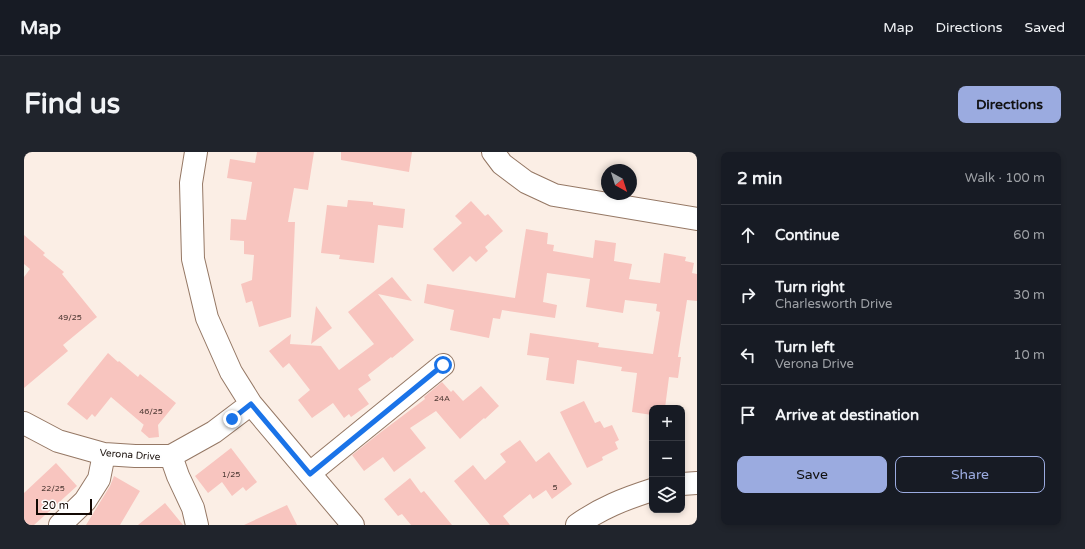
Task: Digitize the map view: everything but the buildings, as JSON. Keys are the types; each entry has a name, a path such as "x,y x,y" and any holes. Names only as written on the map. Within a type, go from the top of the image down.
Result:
{"street":[{"path":"196,152 191,183 193,259 207,318 231,372 251,404 353,525"},
{"path":"493,152 502,164 526,182 554,195 697,219"},
{"path":"310,474 443,365"},
{"name":"Verona Drive","path":"24,423 58,441 104,454 171,456 214,432 251,404"},
{"path":"60,525 85,501 92,490 99,478 104,454"},
{"path":"171,456 178,476 193,508 197,525"},
{"path":"685,484 697,483"},
{"path":"577,525 590,516 622,500 649,491"}],"route":[{"path":"232,419 251,404 310,474 443,365"}]}
